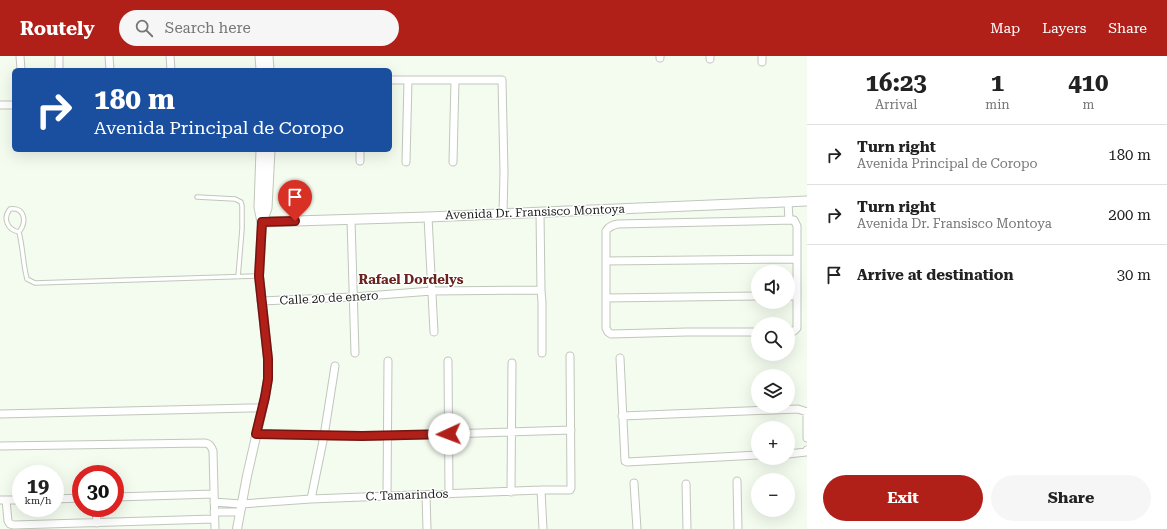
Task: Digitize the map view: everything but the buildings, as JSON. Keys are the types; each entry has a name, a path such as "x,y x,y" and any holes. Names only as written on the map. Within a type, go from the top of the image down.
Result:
{"main road":[{"path":"260,56 261,68"},
{"path":"268,56 269,68"},
{"path":"261,152 259,207 262,222"},
{"path":"262,222 267,208 270,152"},
{"name":"Avenida Dr. Fransisco Montoya","path":"262,222 351,220 807,201"}],"street":[{"path":"20,56 21,68"},
{"path":"59,56 59,68"},
{"path":"109,56 110,68"},
{"path":"170,56 171,68"},
{"path":"392,80 502,80 504,172 503,213"},
{"path":"406,162 408,80"},
{"path":"453,162 455,80"},
{"path":"0,105 12,105"},
{"path":"360,152 360,161"},
{"path":"788,202 789,220"},
{"path":"540,212 542,353"},
{"path":"428,217 434,332"},
{"path":"351,220 356,353"},
{"path":"751,332 611,334 608,332 606,328 606,231 614,224 793,220 797,223 797,328 795,330"},
{"path":"237,529 240,508 268,379 268,359 259,276 262,222"},
{"path":"606,261 797,259"},
{"name":"Calle 20 de enero","path":"261,301 353,297 432,291 541,290"},
{"path":"606,298 751,296"},
{"path":"256,434 388,436 571,430 570,356"},
{"path":"620,358 625,461 751,455"},
{"path":"387,496 388,361"},
{"path":"448,362 449,494"},
{"path":"511,492 512,363"},
{"path":"311,499 324,436 335,366"},
{"path":"0,414 262,408"},
{"path":"622,416 798,409 807,412 807,438"},
{"name":"C. Tamarindos","path":"240,508 311,499 570,490 572,488 571,430"},
{"path":"0,446 205,443 211,446 212,451 215,529"},
{"path":"795,454 803,453 807,450"},
{"path":"737,481 738,529"},
{"path":"634,483 637,529"},
{"path":"686,484 687,529"},
{"path":"541,490 542,529"},
{"path":"124,497 214,494"},
{"path":"426,495 427,529"},
{"path":"3,500 10,524 30,527 214,515 240,508"},
{"path":"214,502 240,508"},
{"path":"97,517 97,523"}],"lane":[{"path":"197,197 235,198 241,202 242,222 238,277"},
{"path":"19,232 10,228 6,221 6,213 10,209 16,208 20,211 23,217 24,224 19,232 22,243 24,270 27,279 35,283 259,276"}],"district":[{"name":"Rafael Dordelys","path":"411,279"}],"route":[{"path":"295,221 262,222 259,276 268,359 268,379 256,434 388,436 449,434"}]}
